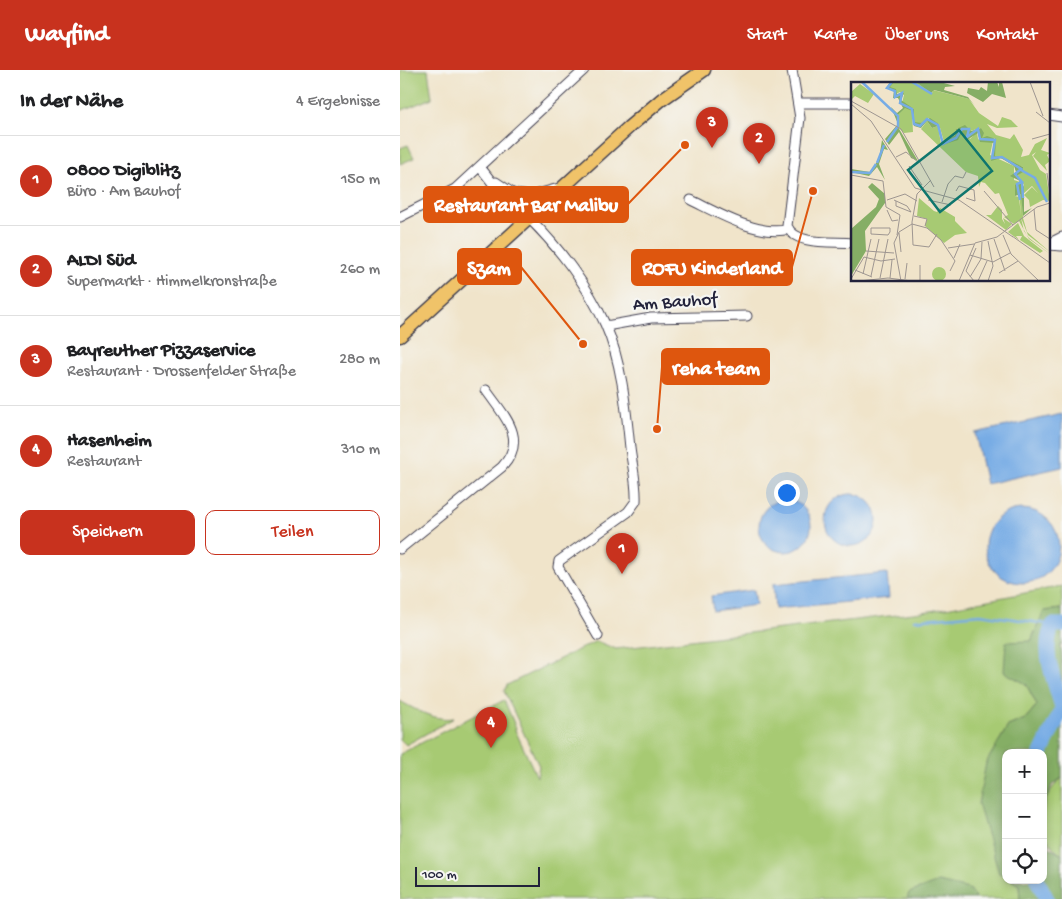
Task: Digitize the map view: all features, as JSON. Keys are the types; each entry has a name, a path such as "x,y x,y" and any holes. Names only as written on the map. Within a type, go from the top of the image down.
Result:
{"main road":[{"path":"400,336 629,127 661,100 704,70"}],"street":[{"path":"400,217 446,195 480,167 584,70"},
{"path":"791,72 799,103 800,118 786,221 788,229 795,236 803,239 851,243"},
{"path":"799,103 851,103"},
{"path":"480,167 519,217 530,219 543,231 575,275 606,326 618,370 627,420 636,501 628,512 563,556 559,561 558,567 598,636"},
{"path":"490,178 513,193 528,206 531,210 530,219"},
{"path":"513,193 530,196 564,187"},
{"path":"691,200 726,217 754,227 780,232 788,229"},
{"path":"1050,244 1062,237"},
{"name":"Am Bauhof","path":"606,326 651,318 746,316"},
{"path":"401,546 502,467 510,457 514,446 514,432 486,390"}],"green space":[{"path":"400,70 428,70 432,98 400,111"},
{"path":"408,145 414,158 400,164 400,148"},
{"path":"1062,586 1062,609 1044,611 1031,641 1026,684 1037,705 1025,719 1008,726 986,763 999,873 1002,875 1002,884 1019,885 1020,899 976,899 968,889 909,893 907,899 400,899 400,754 504,700 516,728 515,730 537,777 539,766 504,691 507,685 596,641 616,649 930,611"},
{"path":"1062,609 1062,645 1060,646 1062,654 1062,778 1052,785 1047,797 1047,749 1002,749 1002,875 999,873 978,804 986,763 1008,726 1025,719 1037,705 1026,684 1004,672 1006,642 1031,641 1044,611"},
{"path":"400,701 433,716 454,718 406,745 400,739"},
{"path":"1062,778 1062,855 1053,848 1047,838 1047,798 1054,786"},
{"path":"1047,839 1050,848 1062,855 1062,899 1020,899 1017,884 1047,884"},
{"path":"938,882 969,889 976,899 907,899 909,893"}],"water":[{"path":"1062,414 1062,467 986,484 975,433"},
{"path":"851,494 861,496 869,502 875,510 877,520 875,530 869,538 861,544 851,546 841,544 833,538 827,530 825,520 827,510 833,502 841,496"},
{"path":"780,500 790,500 804,507 811,521 811,531 804,545 790,552 780,552 770,548 763,541 759,531 759,521 763,511 770,504"},
{"path":"1029,509 1049,519 1057,532 1059,546 1057,560 1049,573 1036,581 1015,583 995,573 987,560 985,539 995,519 1008,511"},
{"path":"887,573 889,598 775,609 773,584"},
{"path":"754,590 756,605 713,611 711,596"}],"waterway":[{"path":"914,620 980,614 1053,625"},
{"path":"1062,625 1053,625 1048,645 1050,666 1062,707"},
{"path":"1043,749 1062,709"},
{"path":"1039,884 1047,899"}],"place":[{"name":"Restaurant Bar Malibu","path":"685,145"},
{"name":"Bayreuther Pizzaservice","path":"712,148"},
{"name":"ALDI Süd","path":"759,164"},
{"name":"ROFU Kinderland","path":"813,191"},
{"name":"Szam","path":"583,344"},
{"name":"reha team","path":"657,429"},
{"name":"0800 Digiblitz","path":"622,574"},
{"name":"Hasenheim","path":"491,748"}]}
